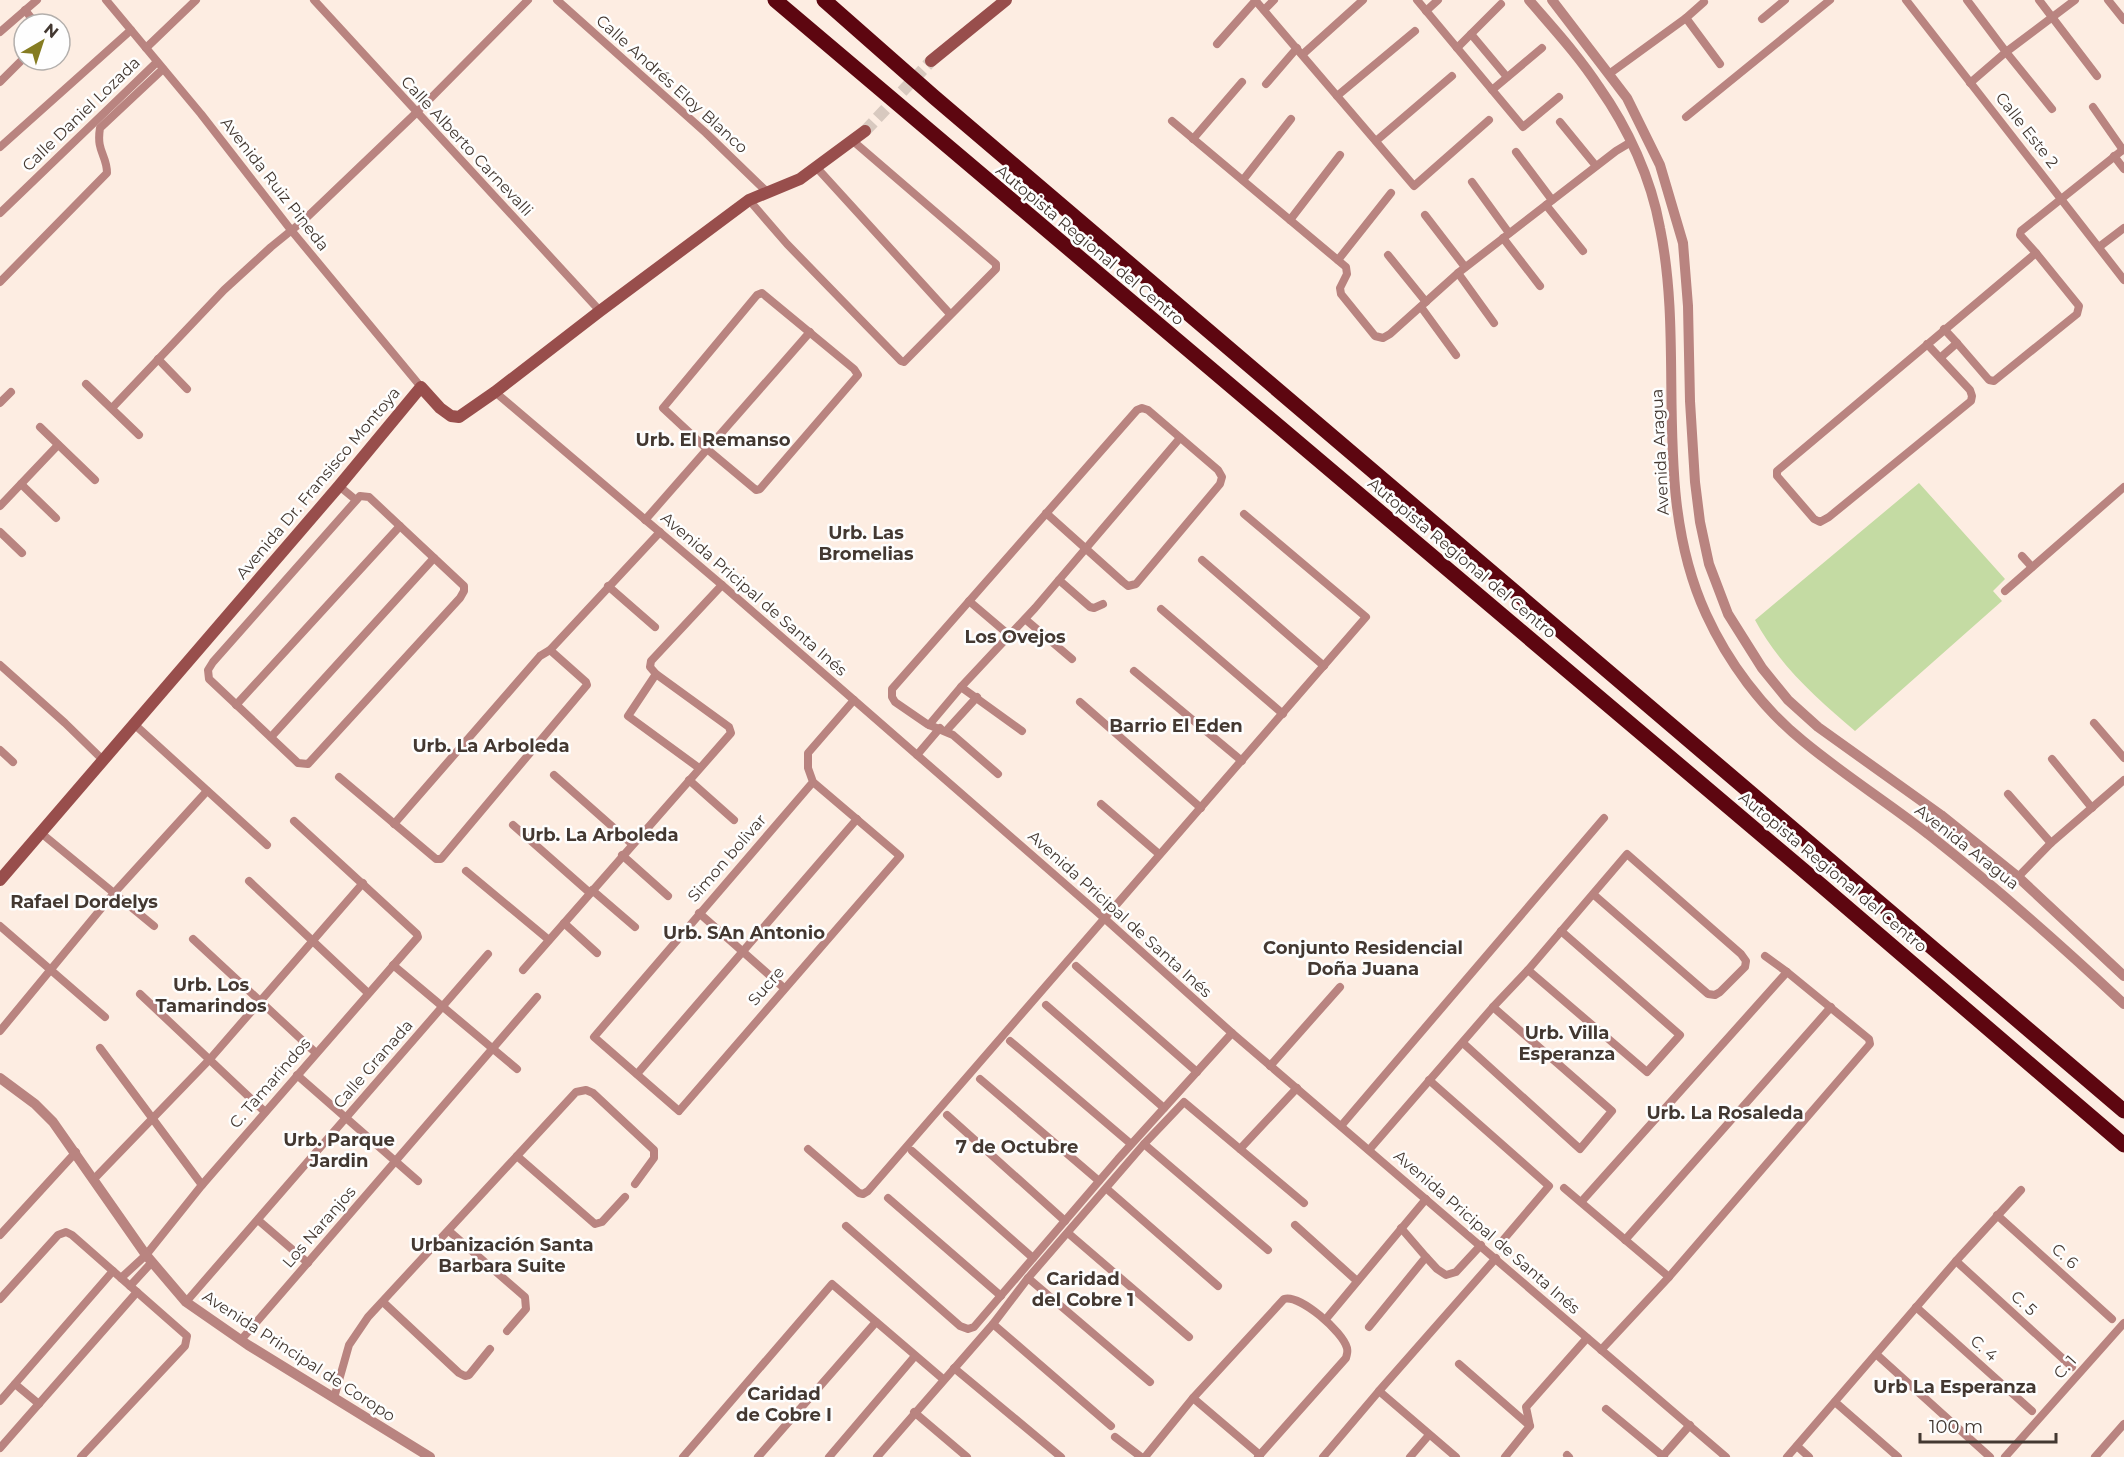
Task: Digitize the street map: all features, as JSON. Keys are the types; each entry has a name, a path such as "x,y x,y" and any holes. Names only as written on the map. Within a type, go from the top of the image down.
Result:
{"highway":[{"name":"Autopista Regional del Centro","path":"775,0 1777,848 2124,1145"},
{"name":"Autopista Regional del Centro","path":"824,0 2124,1111"}],"main road":[{"path":"931,61 1006,0"},
{"name":"Avenida Dr. Fransisco Montoya","path":"0,880 339,486 421,387 440,408 451,416 459,417 749,200 800,179 865,131"}],"street":[{"path":"0,32 37,0"},
{"name":"Avenida Ruiz Pineda","path":"106,0 421,387"},
{"path":"146,48 196,0"},
{"name":"Calle Alberto Carnevalli","path":"314,0 600,311"},
{"path":"112,408 224,290 416,113 528,0"},
{"name":"Calle Andrés Eloy Blanco","path":"557,0 706,133 767,192"},
{"path":"1217,44 1256,0 1414,186 1490,120"},
{"path":"1264,10 1274,0"},
{"path":"1266,84 1300,51 1363,0"},
{"path":"1416,0 1523,127 1559,97"},
{"path":"1426,11 1438,0"},
{"name":"Avenida Aragua","path":"1529,0 1599,85 1631,142 1650,188 1666,259 1670,310 1675,496 1683,542 1706,614 1733,663 1748,684 1801,740 2002,893 2124,1004"},
{"name":"Avenida Aragua","path":"1552,0 1627,98 1660,165 1683,243 1688,306 1695,482 1700,522 1709,564 1728,614 1762,668 1788,700 1818,727 1941,815 2018,878 2124,976"},
{"path":"1762,19 1785,0"},
{"path":"1686,117 1830,0"},
{"name":"Calle Este 2","path":"1906,0 2124,280"},
{"path":"1967,0 2052,109"},
{"path":"2039,0 2097,76"},
{"path":"1970,83 2006,52 2075,0"},
{"path":"2108,0 2124,20"},
{"path":"1609,74 1686,18 1704,2"},
{"path":"1457,48 1501,4"},
{"path":"1686,18 1720,64"},
{"path":"0,147 131,30"},
{"path":"1337,96 1415,31"},
{"path":"1471,34 1507,77"},
{"path":"1492,90 1542,48"},
{"path":"0,282 107,173 107,166 98,142 100,128 160,65"},
{"name":"Calle Daniel Lozada","path":"0,213 160,65"},
{"path":"0,81 12,70"},
{"path":"1376,141 1452,76"},
{"path":"1193,139 1242,82"},
{"path":"1944,329 1989,380 1994,381 2077,314 2079,306 2020,235 2021,231 2123,149 2092,107"},
{"path":"1243,180 1291,119"},
{"path":"1172,121 1346,267 1347,274 1340,288 1341,294 1375,336 1383,338 1424,305 1461,270 1596,166 1631,142"},
{"path":"1560,122 1596,166"},
{"path":"749,200 787,244 904,362 996,269 996,264 853,141"},
{"path":"1516,152 1583,251"},
{"path":"1290,220 1340,155"},
{"path":"2115,156 2124,169"},
{"path":"817,168 950,314"},
{"path":"1472,182 1540,286"},
{"path":"1338,260 1391,193"},
{"path":"1425,215 1494,323"},
{"path":"2099,247 2124,228"},
{"path":"1927,344 1970,390 1971,401 1829,518 1820,522 1814,519 1777,476 1778,471 1944,329 2036,253"},
{"path":"1388,255 1456,355"},
{"path":"762,293 767,296 854,369 858,375 760,489 753,489 707,449 663,408 757,295 762,293"},
{"path":"645,520 810,332"},
{"path":"1940,358 1957,343"},
{"path":"158,358 187,389"},
{"path":"87,384 139,435"},
{"path":"0,403 11,392"},
{"name":"Avenida Pricipal de Santa Inés","path":"495,392 722,585 1270,1066 1726,1457"},
{"path":"998,774 943,729 929,725 893,700 892,690 1046,513 1137,410 1142,408 1148,410 1218,470 1222,477 1220,484 1136,584 1128,586 1046,513"},
{"path":"40,427 94,480"},
{"path":"929,725 1025,619 1180,438"},
{"path":"0,506 58,446"},
{"path":"21,484 56,518"},
{"path":"339,486 356,500"},
{"path":"2004,591 2124,487"},
{"path":"360,496 366,496 400,526 464,586 463,595 308,764 298,763 209,679 209,667 356,500 360,496"},
{"path":"808,1149 859,1193 863,1194 868,1191 1366,617 1244,514"},
{"path":"236,705 400,526"},
{"path":"0,532 22,553"},
{"path":"394,824 540,656 550,650 660,532"},
{"path":"2022,556 2032,567"},
{"path":"271,737 434,558"},
{"path":"1202,560 1324,666"},
{"path":"1059,580 1090,607 1094,608 1103,604"},
{"path":"523,970 731,733 729,727 656,674 650,667 651,661 722,585"},
{"path":"608,586 655,627"},
{"path":"969,601 1009,635"},
{"path":"1161,609 1283,714"},
{"path":"1025,619 1072,659"},
{"path":"339,777 436,860 441,859 587,685 550,650"},
{"path":"0,665 103,759"},
{"path":"1134,671 1242,761"},
{"path":"656,674 628,716 699,768"},
{"path":"962,687 1022,731"},
{"path":"917,755 977,697"},
{"path":"637,1074 857,819 813,782 808,768 808,753 854,700"},
{"path":"1080,702 1201,808"},
{"path":"2094,723 2124,758"},
{"path":"134,724 267,844"},
{"path":"0,750 13,762"},
{"path":"2052,759 2092,808"},
{"path":"554,775 632,844"},
{"path":"689,780 734,820"},
{"path":"2018,878 2051,843 2124,780"},
{"name":"Simon bolivar","path":"637,1074 594,1037 813,782"},
{"path":"0,1031 114,893 207,791"},
{"path":"2008,794 2051,843"},
{"path":"1101,804 1159,854"},
{"path":"1927,834 1941,815"},
{"path":"1341,1126 1604,818"},
{"name":"Sucre","path":"637,1074 680,1111 900,856 857,819"},
{"path":"94,1179 210,1059 363,884 294,821"},
{"path":"513,825 636,927"},
{"path":"41,833 154,926"},
{"path":"1369,1150 1627,854 1741,954 1746,961 1745,967 1720,992 1715,995 1708,994 1593,894"},
{"path":"622,855 668,896"},
{"path":"466,871 549,940"},
{"path":"249,881 368,993"},
{"name":"C. Tamarindos","path":"149,1258 202,1185 418,937 363,884"},
{"path":"699,913 784,988"},
{"path":"564,923 597,953"},
{"path":"0,926 105,1017"},
{"path":"1528,970 1647,1072 1680,1035 1562,931"},
{"path":"193,939 316,1053"},
{"name":"Calle Granada","path":"186,1302 489,954"},
{"path":"1601,1350 1669,1277 1868,1047 1869,1039 1765,956"},
{"path":"393,965 517,1069"},
{"path":"1076,966 1197,1072"},
{"path":"1582,1201 1787,972"},
{"path":"1270,1066 1340,987"},
{"path":"140,994 265,1112"},
{"name":"Los Naranjos","path":"241,1340 537,997"},
{"path":"1046,1005 1164,1108"},
{"path":"1463,1043 1580,1149 1612,1111 1493,1007"},
{"path":"1625,1240 1831,1007"},
{"path":"846,1226 963,1327 968,1329 976,1325 1131,1144 1232,1033"},
{"path":"1010,1041 1131,1144"},
{"path":"100,1048 202,1185"},
{"path":"297,1075 418,1181"},
{"name":"Avenida Principal de Coropo","path":"0,1078 35,1104 53,1122 149,1258 186,1302 241,1340 430,1457"},
{"path":"980,1079 1099,1181"},
{"path":"1429,1080 1549,1186 1498,1246"},
{"path":"1240,1149 1297,1088"},
{"path":"334,1398 350,1345 368,1317 576,1092 586,1090 593,1094 654,1150 654,1158 635,1184"},
{"path":"877,1457 993,1324 1028,1278 1144,1144 1184,1102 1304,1203"},
{"path":"947,1115 1065,1221"},
{"path":"1144,1144 1268,1250"},
{"path":"912,1151 1033,1258"},
{"path":"0,1235 76,1152"},
{"path":"517,1156 596,1224 602,1222 625,1197"},
{"path":"1564,1188 1669,1277"},
{"path":"1107,1189 1218,1286"},
{"path":"1787,1457 1956,1261 2021,1190"},
{"path":"888,1198 1002,1296"},
{"path":"1326,1319 1426,1200"},
{"name":"C. 6","path":"1997,1215 2112,1319"},
{"path":"258,1220 308,1263"},
{"path":"1295,1225 1357,1281"},
{"path":"1401,1228 1437,1269 1446,1275 1456,1272 1481,1245"},
{"path":"449,1231 525,1297 526,1309 507,1331"},
{"path":"0,1299 63,1232 72,1235 185,1332 187,1341 178,1354 81,1457"},
{"path":"1068,1233 1189,1337"},
{"path":"1369,1327 1426,1257"},
{"path":"121,1278 149,1258"},
{"path":"0,1448 134,1289 149,1258"},
{"path":"1323,1457 1496,1258"},
{"name":"C. 5","path":"1956,1261 2072,1367"},
{"path":"0,1401 113,1271"},
{"path":"1028,1278 1150,1382"},
{"path":"682,1457 832,1284 943,1379"},
{"path":"1116,1437 1143,1457 1193,1398 1284,1299 1293,1298 1326,1319 1346,1344 1348,1351 1346,1358 1259,1456 1193,1398"},
{"path":"383,1302 465,1376 469,1375 490,1349"},
{"name":"C. 4","path":"1916,1307 2032,1411"},
{"path":"758,1457 876,1322"},
{"name":"C. 1","path":"2005,1457 2124,1323"},
{"path":"993,1324 1111,1426"},
{"path":"1530,1426 1526,1407 1587,1338"},
{"path":"1876,1354 1990,1457"},
{"path":"829,1457 915,1356"},
{"path":"1459,1364 1530,1426"},
{"path":"954,1368 1061,1457"},
{"path":"15,1384 39,1404"},
{"path":"1379,1391 1456,1457"},
{"path":"1835,1402 1898,1457"},
{"path":"1606,1409 1663,1457 1690,1425"},
{"path":"914,1412 968,1457"},
{"path":"2095,1457 2124,1424"},
{"path":"1505,1457 1530,1426"},
{"path":"1410,1457 1430,1435"},
{"path":"1797,1446 1809,1457"}],"green space":[{"path":"1919,483 2005,579 1993,591 2002,601 1855,731 1787,666 1775,652 1755,620"}],"tunnel":[{"path":"865,131 931,61"}],"district":[{"name":"Urb. El Remanso","path":"713,440"},
{"name":"Urb. Las Bromelias","path":"866,543"},
{"name":"Los Ovejos","path":"1015,637"},
{"name":"Barrio El Eden","path":"1176,726"},
{"name":"Urb. La Arboleda","path":"491,746"},
{"name":"Urb. La Arboleda","path":"600,835"},
{"name":"Rafael Dordelys","path":"84,902"},
{"name":"Urb. SAn Antonio","path":"744,933"},
{"name":"Conjunto Residencial Doña Juana","path":"1363,958"},
{"name":"Urb. Los Tamarindos","path":"211,995"},
{"name":"Urb. Villa Esperanza","path":"1567,1043"},
{"name":"Urb. La Rosaleda","path":"1725,1113"},
{"name":"7 de Octubre","path":"1017,1147"},
{"name":"Urb. Parque Jardin","path":"339,1150"},
{"name":"Urbanización Santa Barbara Suite","path":"502,1255"},
{"name":"Caridad del Cobre 1","path":"1083,1289"},
{"name":"Urb La Esperanza","path":"1955,1387"},
{"name":"Caridad de Cobre I","path":"784,1404"}]}
